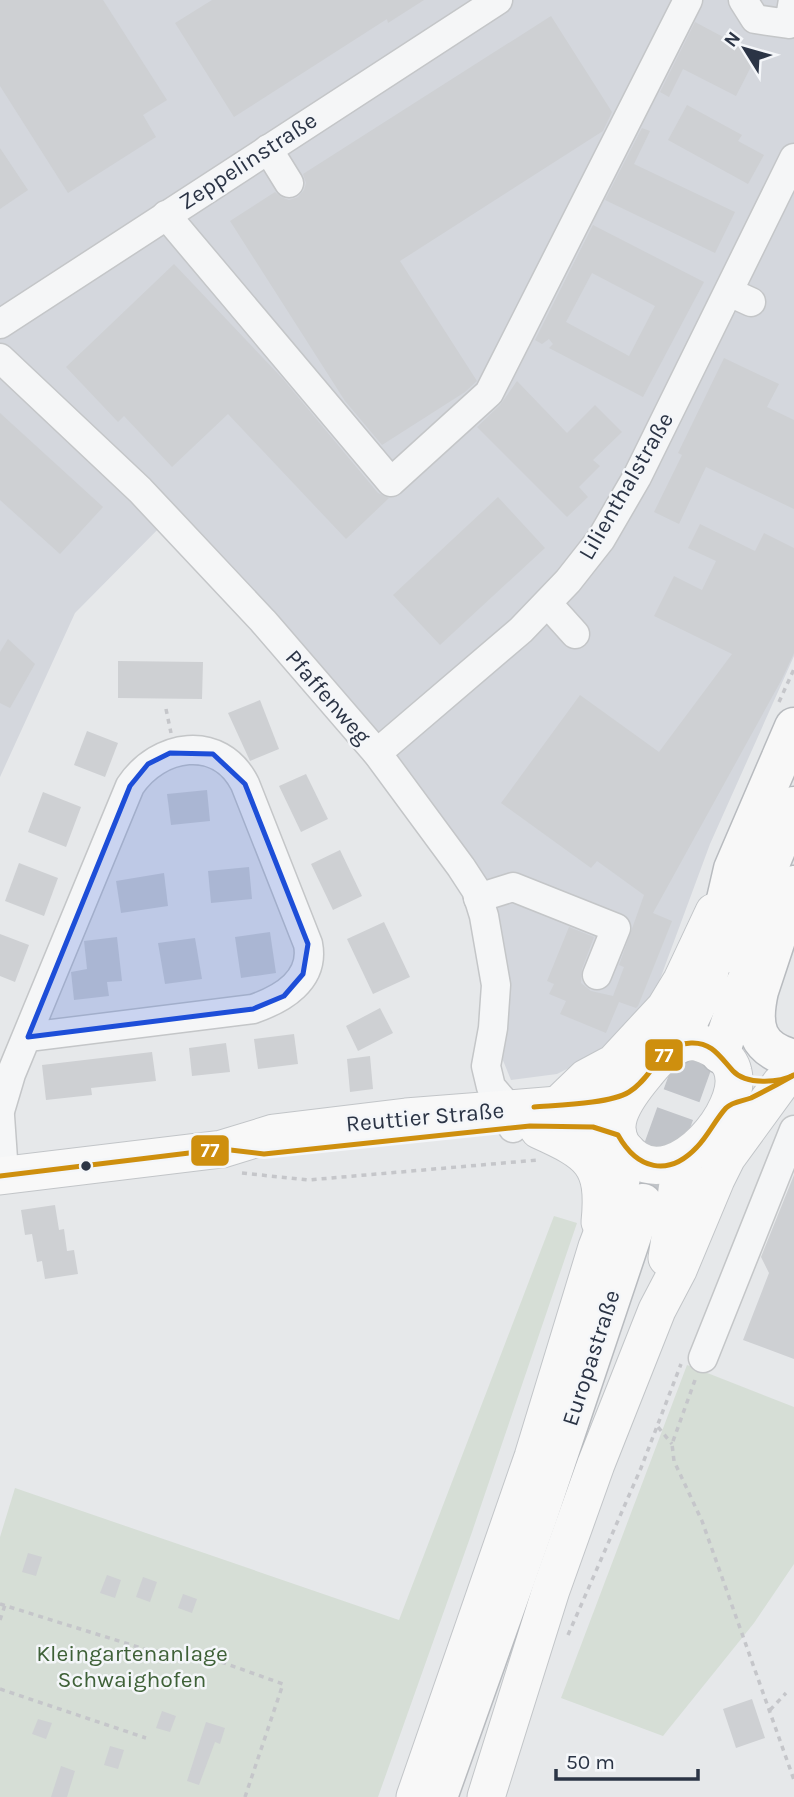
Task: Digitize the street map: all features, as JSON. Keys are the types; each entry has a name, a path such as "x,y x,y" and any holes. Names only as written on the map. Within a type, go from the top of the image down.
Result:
{"highway":[{"path":"677,1045 706,986 733,869 794,727"},
{"path":"720,989 794,806"},
{"path":"790,1072 780,1055 767,1046 757,1033 755,1023 758,991 794,885"},
{"path":"727,1078 740,993 779,927"},
{"name":"Europastraße","path":"438,1797 539,1513 643,1203"},
{"name":"Europastraße","path":"463,1797 539,1513"}],"main road":[{"path":"597,1247 602,1189 594,1166 575,1148 527,1117 614,1063 664,1008 696,952 733,869"},
{"path":"415,1797 533,1457 597,1247 619,1189 623,1143 617,1119 620,1108 630,1092 664,1054 677,1045 693,1041 708,1045 727,1078 707,1135 685,1158 678,1184 657,1310"},
{"path":"727,1078 790,1072"},
{"path":"486,1797 551,1590 596,1464 657,1310 678,1270 727,1157 790,1072"},
{"name":"Reuttier Straße","path":"527,1117 630,1092"},
{"name":"Reuttier Straße","path":"4,1176 228,1160 274,1133 406,1117 527,1117 593,1127 623,1143 637,1160 650,1165 668,1165 685,1158"}],"street":[{"name":"Zeppelinstraße","path":"0,324 498,0"},
{"path":"166,215 391,482 489,393 688,0"},
{"path":"743,0 755,19 789,24 793,0"},
{"path":"268,149 289,183"},
{"name":"Lilienthalstraße","path":"377,753 521,630 548,604 601,539 740,297 777,220 794,158"},
{"name":"Pfaffenweg","path":"0,358 140,490 263,621 377,753 461,867 478,898 490,945 496,985 486,1066 491,1087 527,1117"},
{"path":"548,604 575,634"},
{"path":"4,1176 0,1114 11,1074 125,796 138,773 158,758 170,753 206,751 230,765 245,784 308,944 307,964 298,983 284,996 253,1009 28,1037"},
{"path":"478,898 513,887 616,928 597,975"},
{"path":"692,1361 794,1130"}],"path":[{"path":"228,1160 308,1180 549,1159"},
{"path":"564,1644 619,1522 657,1427 692,1361"},
{"path":"692,1361 672,1444 674,1461 702,1521 794,1780"},
{"path":"657,1427 672,1444"},
{"path":"0,1620 3,1604 151,1651 196,1653 283,1684 245,1797"},
{"path":"0,1689 146,1738"},
{"path":"770,1710 786,1693"}],"highlighted area":[{"path":"170,753 213,754 245,784 308,944 303,974 284,996 253,1009 28,1037 130,786 148,764"}],"shaded area":[{"path":"0,0 794,0 794,656 710,844 656,990 617,1036 585,1060 557,1074 511,1080 502,1058 509,985 500,921 489,895 173,514 75,613 0,777"}],"green space":[{"name":"Kleingartenanlage Schwaighofen","path":"554,1216 577,1223 378,1797 0,1797 0,1537 15,1488 399,1620"},
{"path":"687,1365 794,1407 794,1564 754,1623 663,1736 561,1698"}],"building":[{"path":"0,0 103,0 167,100 143,115 156,137 68,193 0,86"},
{"path":"212,0 424,0 388,23 387,19 234,117 175,23"},
{"path":"551,16 612,112 603,131 400,261 477,381 465,392 382,445 345,401 230,221 275,192 289,200 298,197 306,183 303,174"},
{"path":"695,22 757,55 736,96 683,69 669,97 660,92"},
{"path":"687,105 742,135 738,141 764,155 748,184 668,140"},
{"path":"642,128 650,131 634,164 735,212 715,253 605,200"},
{"path":"0,148 28,190 0,209"},
{"path":"593,225 704,282 643,397 549,348 553,344 549,339 542,344 535,340","holes":["592,273 655,306 629,356 566,322"]},
{"path":"174,264 283,379 378,493 389,498 346,539 228,414 172,467 124,416 118,422 66,367"},
{"path":"724,358 779,384 767,407 794,420 794,509 706,467 679,524 654,512 682,455 678,453"},
{"path":"517,381 567,433 595,405 622,432 593,460 600,466 579,487 588,497 567,517 477,427 500,405"},
{"path":"0,413 103,507 60,554 0,500"},
{"path":"498,497 545,548 440,645 393,595"},
{"path":"700,524 755,551 764,533 794,548 794,653 653,913 672,921 638,1006 636,1008 619,1002 606,1033 560,1014 566,1001 549,994 554,984 547,981 569,927 594,937 582,969 581,983 591,991 613,996 624,967 619,965 644,895 597,861 591,868 501,803 580,695 659,752 732,654 654,616 674,576 702,590 716,561 688,548"},
{"path":"8,639 35,664 10,708 0,703 0,652"},
{"path":"118,661 203,662 202,699 118,698"},
{"path":"260,700 279,749 250,761 228,713"},
{"path":"87,731 118,743 105,777 74,765"},
{"path":"306,774 328,819 301,832 279,786"},
{"path":"207,790 210,821 171,825 167,794"},
{"path":"43,792 81,807 66,847 28,832"},
{"path":"340,850 362,896 333,910 311,864"},
{"path":"19,863 58,878 44,916 5,901"},
{"path":"249,867 252,899 211,903 208,871"},
{"path":"164,873 168,906 121,913 116,881"},
{"path":"384,922 410,977 373,994 347,939"},
{"path":"270,932 276,973 241,978 235,937"},
{"path":"0,934 29,945 15,982 0,976"},
{"path":"117,937 122,981 107,982 109,996 74,1000 71,972 87,969 84,941"},
{"path":"195,938 202,979 165,984 158,943"},
{"path":"380,1008 393,1033 358,1051 346,1026"},
{"path":"294,1034 298,1064 258,1069 254,1039"},
{"path":"226,1043 230,1072 192,1076 189,1048"},
{"path":"152,1052 156,1081 91,1088 92,1095 46,1100 42,1065"},
{"path":"370,1056 373,1089 350,1092 347,1059"},
{"path":"794,1175 794,1359 743,1340 769,1273 761,1257"},
{"path":"55,1205 59,1230 64,1229 67,1251 74,1250 78,1274 45,1279 42,1261 37,1262 32,1234 25,1235 21,1210"},
{"path":"28,1553 42,1557 36,1576 22,1572"},
{"path":"107,1575 121,1580 115,1598 100,1593"},
{"path":"143,1577 157,1582 150,1602 136,1597"},
{"path":"183,1594 197,1599 192,1613 178,1608"},
{"path":"752,1699 765,1738 736,1748 723,1709"},
{"path":"162,1711 176,1716 170,1732 156,1728"},
{"path":"38,1719 52,1723 46,1739 32,1734"},
{"path":"206,1722 225,1728 220,1744 215,1742 199,1785 187,1781"},
{"path":"110,1746 124,1750 118,1769 104,1765"},
{"path":"61,1766 75,1771 67,1797 51,1797"}],"tunnel":[{"path":"643,1203 712,1011"}],"transit line":[{"name":"77","path":"534,1107 583,1103 620,1096 637,1086 671,1049 691,1043 710,1048 733,1071 746,1079 772,1081 794,1075"},
{"name":"77","path":"0,1176 222,1149 264,1154 530,1126 593,1127 618,1135 634,1156 644,1162 664,1166 686,1157 697,1147 728,1106 751,1098 794,1075"}]}
